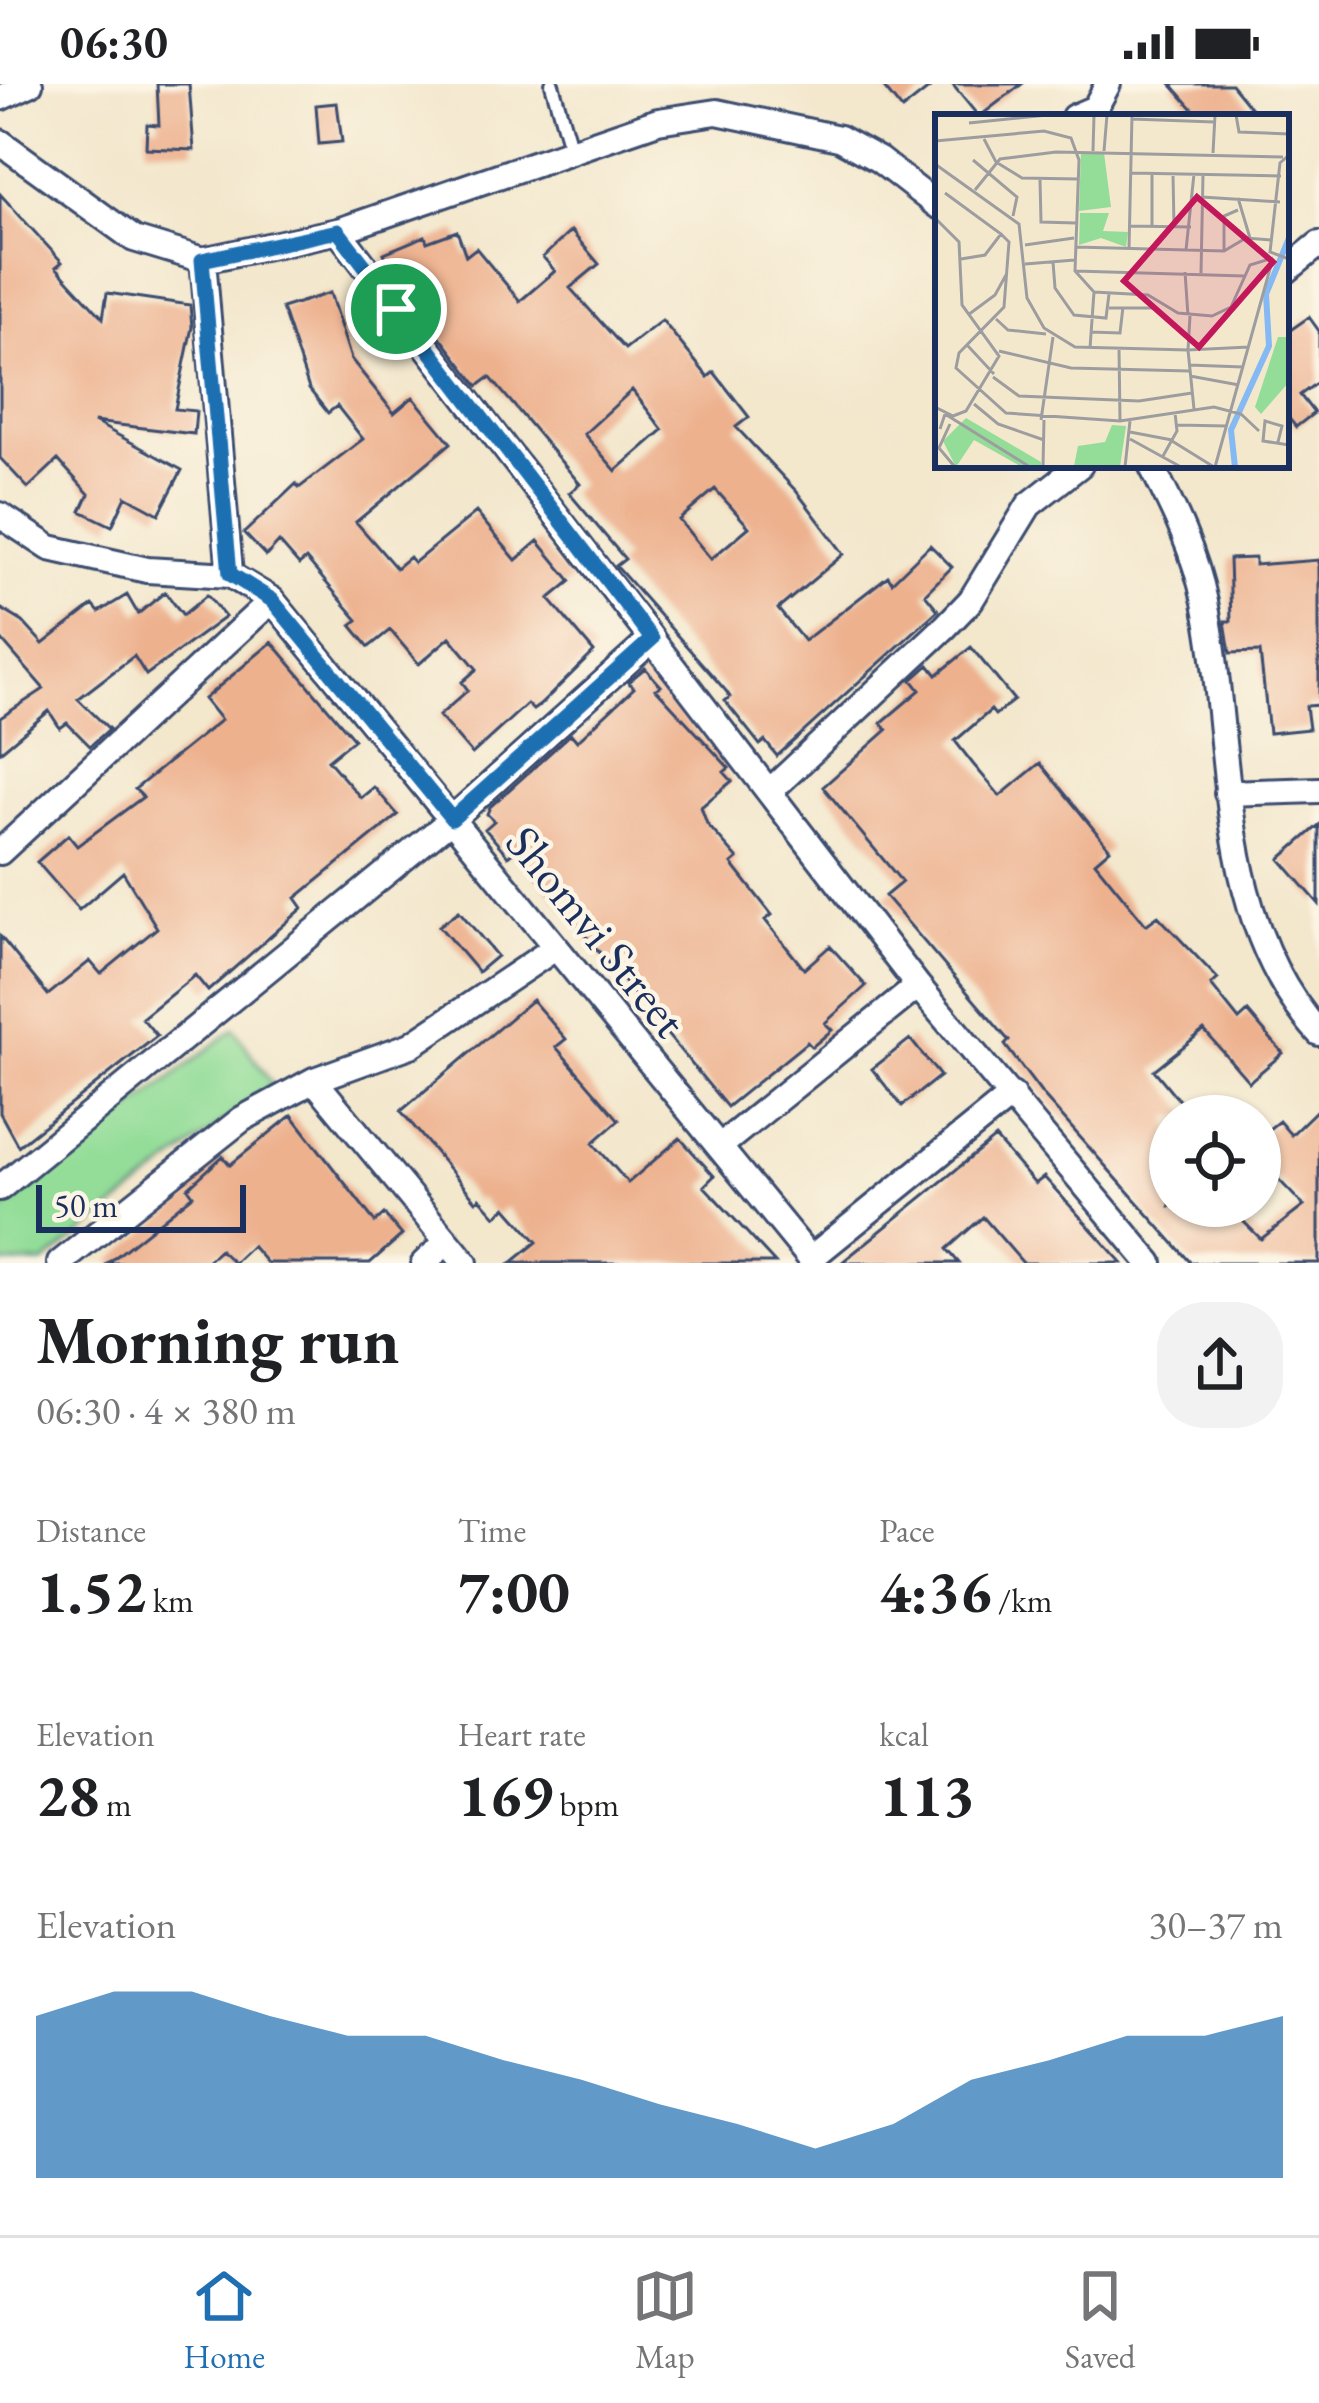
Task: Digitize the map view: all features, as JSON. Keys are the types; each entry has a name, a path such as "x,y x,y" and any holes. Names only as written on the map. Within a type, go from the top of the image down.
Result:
{"street":[{"path":"0,98 30,84"},
{"path":"1081,114 1096,108 1108,84"},
{"path":"0,142 134,239 202,260 338,231 658,121 717,112 839,138 879,160 935,204"},
{"path":"338,231 919,986 1150,1263"},
{"path":"1289,269 1319,244"},
{"path":"202,260 230,574"},
{"path":"770,790 945,627 970,600 1023,513 1076,468"},
{"path":"1153,468 1186,533 1205,602 1232,833 1259,936 1319,1033"},
{"name":"Shomvi Street","path":"0,515 50,548 147,570 230,574 272,600 812,1261"},
{"path":"0,852 272,600"},
{"path":"0,1188 452,819 652,639"},
{"path":"1227,793 1319,790"},
{"path":"60,1263 242,1119 314,1080 411,1046 556,948"},
{"path":"719,1148 919,986"},
{"path":"314,1080 464,1263"},
{"path":"812,1261 1012,1095"},
{"path":"424,1263 447,1242"}],"lane":[{"path":"552,84 571,151"}],"green space":[{"path":"234,1029 272,1084 44,1263 0,1263 0,1212"}],"building":[{"path":"157,84 189,84 194,150 146,148 147,124 159,125"},
{"path":"881,84 935,84 902,110"},
{"path":"952,84 1022,84 983,114 977,114"},
{"path":"1171,84 1231,84 1256,114 1197,114"},
{"path":"337,103 342,142 319,144 316,105"},
{"path":"0,194 62,262 56,267 103,318 107,293 190,305 192,327 175,409 196,411 194,434 94,422 182,470 159,514 126,496 112,526 81,511 89,494 58,460 28,488 0,458"},
{"path":"457,231 466,256 476,248 520,301 555,271 543,257 571,231 599,264 570,288 625,349 662,320 708,377 714,372 749,417 736,427 797,492 844,554 778,609 804,641 888,576 892,582 930,545 952,567 925,594 938,610 777,756 765,741 760,745 725,701 730,697 726,691 616,566 625,559 569,493 580,484 490,377 478,386 394,277 384,253 425,236 427,242","holes":["632,390 663,430 616,471 584,434","715,489 749,527 711,559 679,520"]},
{"path":"330,293 351,359 394,413 413,397 451,443 356,522 396,568 409,557 414,563 476,512 516,560 538,541 571,581 549,599 594,652 540,705 533,710 527,704 472,754 439,716 468,690 462,682 477,669 450,637 419,664 390,630 369,647 351,625 358,620 306,559 299,565 279,542 266,556 244,533 296,484 299,488 363,439 337,406 328,413 309,389 282,308"},
{"path":"1309,317 1319,331 1319,381 1300,395 1314,413 1296,427 1289,419 1289,331"},
{"path":"1255,558 1255,565 1319,560 1319,705 1306,706 1309,729 1269,733 1260,652 1230,653 1225,621 1231,621 1229,559"},
{"path":"165,592 183,615 207,595 225,617 146,675 134,656 78,699 109,729 90,746 67,723 60,728 49,711 0,752 0,718 44,689 0,638 0,608 23,622 43,644 93,605 99,612 127,595 138,614"},
{"path":"272,642 354,739 328,760 361,798 374,787 398,815 296,898 303,908 208,991 195,975 142,1018 157,1036 18,1146 0,1113 0,936 48,995 90,961 101,974 157,928 123,872 79,910 37,862 68,835 77,846 143,797 135,789 221,720 204,699"},
{"path":"971,647 1014,700 995,715 991,710 955,741 1000,796 1040,763 1110,849 1095,862 1146,925 1158,916 1218,979 1211,985 1239,1020 1248,1012 1283,1053 1249,1082 1204,1030 1154,1070 1175,1095 1149,1095 1149,1215 1042,1094 1005,1045 1009,1041 885,896 902,882 823,787 887,730 881,723 920,690 912,680 929,665 937,675"},
{"path":"645,668 661,686 656,689 729,768 724,772 732,781 701,807 707,824 738,859 732,864 772,915 765,920 804,969 830,946 866,986 825,1023 832,1030 812,1047 807,1042 727,1107 515,850 508,856 485,829 494,821 487,814 490,807 571,734 577,741 634,688 628,682"},
{"path":"1319,825 1319,904 1280,859"},
{"path":"459,911 497,956 478,972 439,926"},
{"path":"532,1000 566,1039 556,1047 619,1120 593,1143 628,1183 680,1138 714,1176 704,1186 775,1263 511,1263 537,1242 506,1207 496,1216 480,1198 476,1201 401,1111"},
{"path":"910,1039 940,1076 902,1106 872,1069"},
{"path":"1319,1108 1319,1263 1191,1263 1159,1227 1249,1227 1261,1239 1304,1206 1281,1182 1281,1123 1291,1135"},
{"path":"292,1115 375,1222 384,1214 402,1235 370,1263 267,1263 252,1246 234,1263 220,1250 205,1263 108,1263 193,1195 188,1188 223,1156 230,1165"},
{"path":"995,1138 1035,1184 1044,1177 1122,1263 1023,1263 983,1217 947,1249 959,1263 841,1263"}],"route":[{"path":"338,231 396,309 652,639 452,819 272,600 230,574 202,260 338,231"}]}
